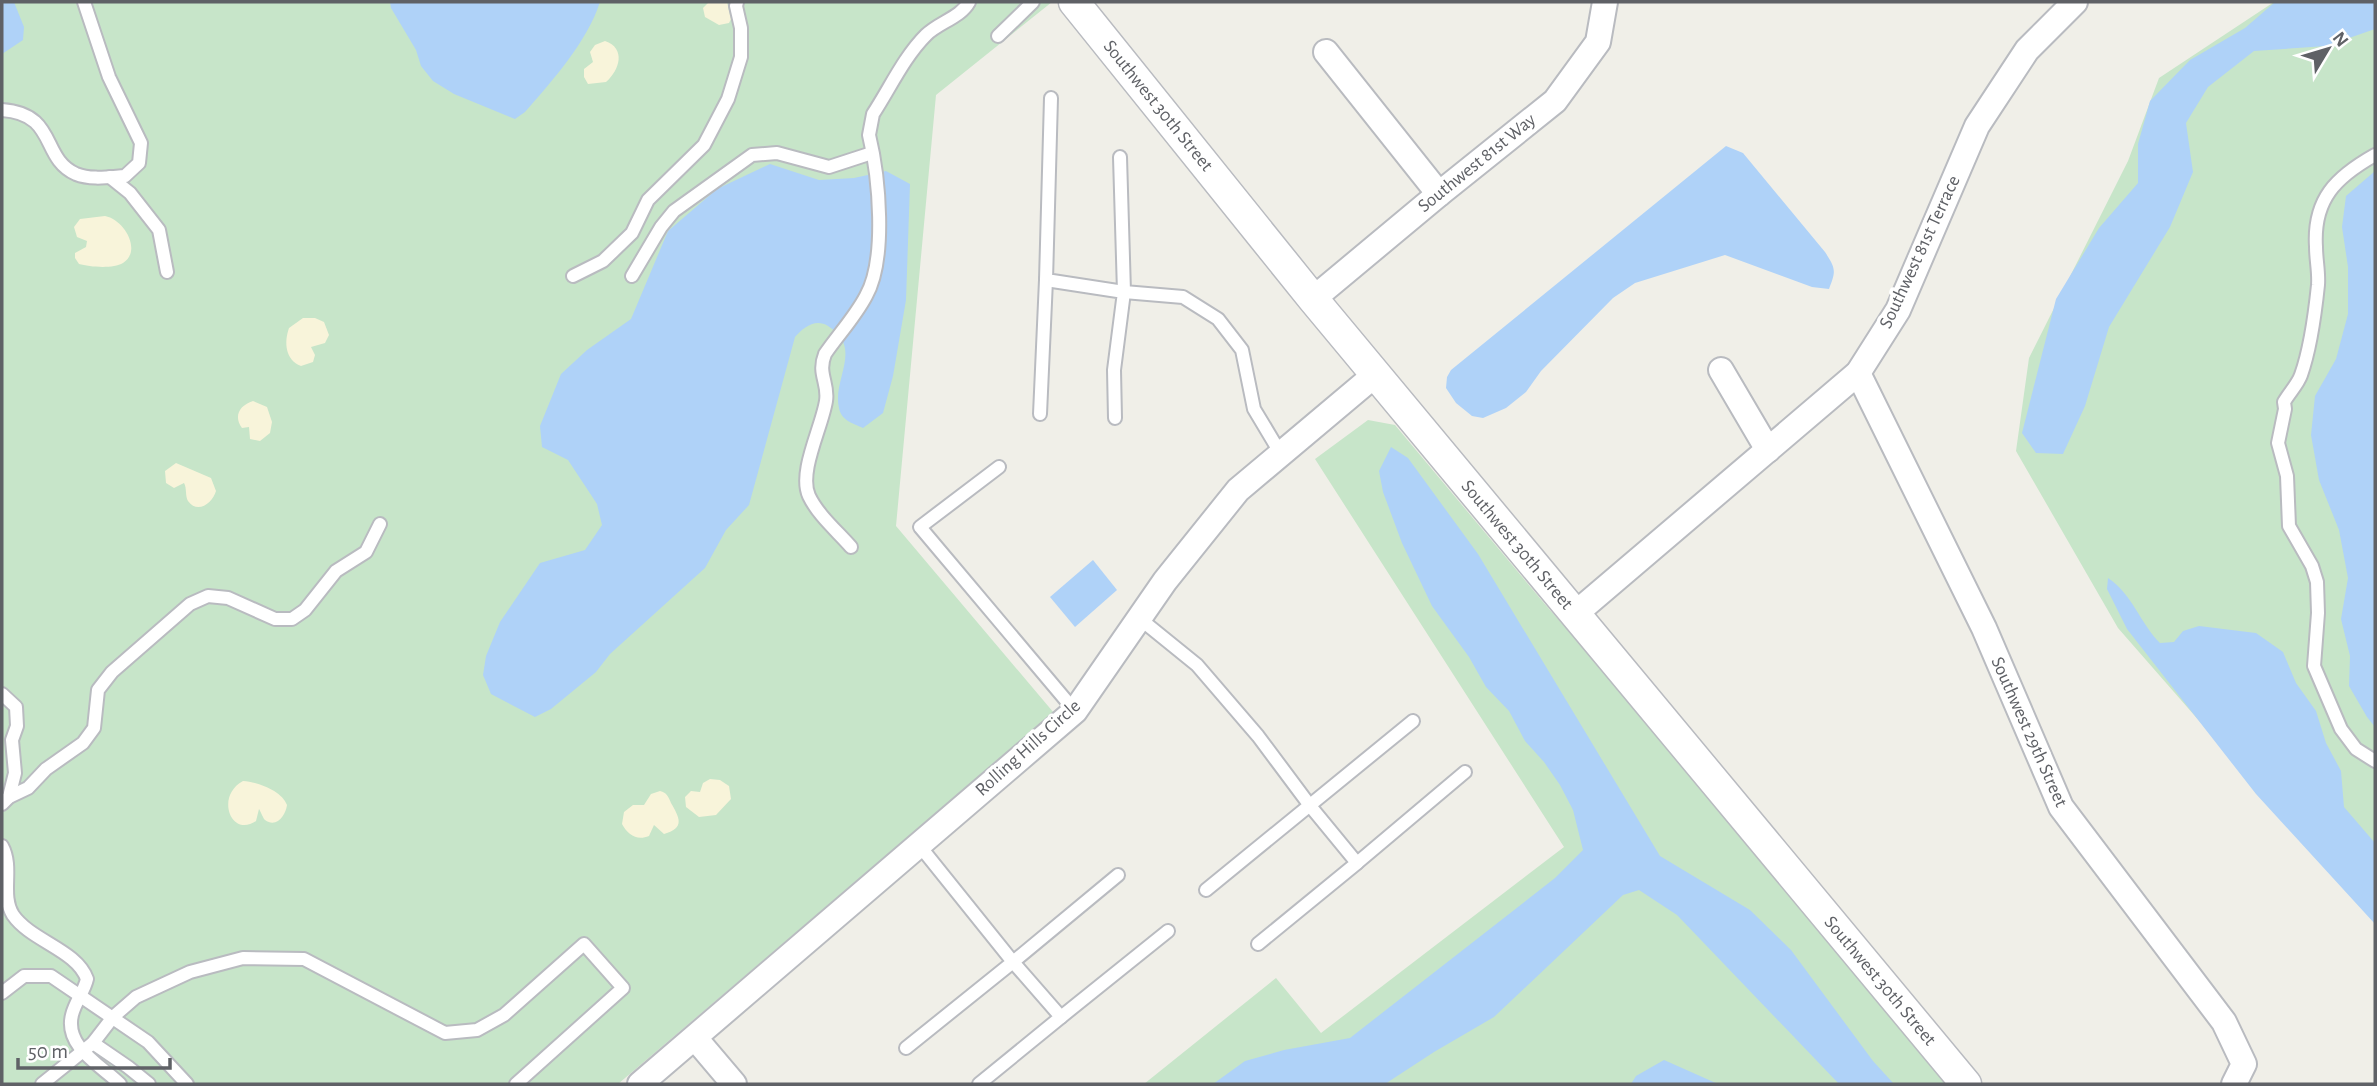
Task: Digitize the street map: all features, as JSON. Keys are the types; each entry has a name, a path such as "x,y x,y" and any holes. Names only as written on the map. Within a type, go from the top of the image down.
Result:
{"street":[{"name":"Southwest 30th Street","path":"1074,2 1313,299 1966,1084"},
{"name":"Southwest 81st Way","path":"1313,299 1555,101 1598,42 1605,2"},
{"name":"Southwest 81st Terrace","path":"1575,614 1858,373 1898,310 1976,127 2027,50 2075,2"},
{"path":"1326,52 1439,194"},
{"path":"1721,370 1768,450"},
{"name":"Southwest 29th Street","path":"1858,373 1984,628 2061,807 2224,1022 2239,1074"},
{"name":"Rolling Hills Circle","path":"640,1084 1075,710 1165,581 1238,490 1376,374"},
{"path":"695,1038 734,1084"}],"lane":[{"path":"2,110 21,111 36,121 61,162 75,173 91,177 125,176 139,163 141,143 109,77 84,2"},
{"path":"573,276 603,261 632,233 648,200 704,145 728,99 741,57 741,28 737,2"},
{"path":"851,547 815,506 805,477 827,397 821,365 866,296 874,278 879,228 869,135 873,114 917,45 936,26 962,12 969,2"},
{"path":"998,36 1033,2"},
{"path":"1040,414 1051,98"},
{"path":"632,276 661,227 674,211 752,155 777,153 829,167 873,159"},
{"path":"2375,155 2358,164 2327,191 2320,210 2315,245 2318,278 2310,339 2301,378 2284,402 2278,443 2287,476 2289,526 2312,566 2317,582 2318,613 2314,666 2347,739 2356,749 2375,761"},
{"path":"1115,418 1114,370 1124,292 1120,157"},
{"path":"110,177 130,193 159,230 167,272"},
{"path":"1046,280 1124,292 1183,297 1218,319 1242,350 1254,409 1280,454"},
{"path":"999,467 920,527 1075,710"},
{"path":"5,801 28,788 46,769 83,743 94,728 98,690 112,673 190,604 208,596 228,598 275,619 292,619 305,610 336,571 366,552 380,524"},
{"path":"1139,618 1198,665 1258,736 1357,863"},
{"path":"2,694 16,707 18,726 12,740 15,773 5,801"},
{"path":"1206,890 1311,807 1413,721"},
{"path":"1258,944 1465,772"},
{"path":"919,845 1061,1017"},
{"path":"2,846 8,856 5,886 11,912 32,935 50,943 84,970 87,979 70,1022 75,1041 128,1067 149,1084"},
{"path":"906,1048 1118,875"},
{"path":"979,1084 1168,931"},
{"path":"42,1084 88,1047 113,1017 135,997 190,972 243,958 304,959 445,1033 477,1030 504,1015 584,944 624,988 516,1084"},
{"path":"2,993 24,976 51,976 148,1042 187,1084"},
{"path":"88,1047 94,1063 120,1084"}],"green space":[{"path":"2,2 1052,2 936,95 896,526 1054,713 618,1084 2,1084"},
{"path":"2274,2 2375,2 2375,922 2118,628 2016,451 2029,358 2128,161 2159,78"},
{"path":"1368,420 1395,425 1549,609 1696,774 1950,1084 1144,1084 1276,978 1321,1033 1564,847 1315,459"}],"sand":[{"path":"709,2 727,2 731,19 729,23 719,25 705,17 703,8"},
{"path":"605,41 612,44 618,54 615,72 606,82 588,84 584,69 593,62 590,52 595,45"},
{"path":"105,216 119,223 129,236 129,258 113,266 79,264 75,253 86,247 87,241 77,237 74,227 80,219"},
{"path":"303,318 315,318 324,322 329,335 325,343 311,347 315,355 313,362 301,366 289,355 287,339 289,328"},
{"path":"253,401 267,407 272,422 270,433 260,441 250,439 249,427 242,428 238,419 241,408"},
{"path":"176,463 211,478 216,491 208,503 196,507 187,499 184,483 174,488 166,483 165,471"},
{"path":"710,779 720,780 729,786 731,799 716,815 699,817 686,807 685,797 691,791 700,792 703,783"},
{"path":"243,781 262,785 280,795 287,805 277,822 264,820 259,809 256,821 247,825 234,820 228,805 230,796 234,788"},
{"path":"660,791 669,798 678,817 676,829 664,834 654,825 649,836 641,838 630,834 622,824 624,812 633,805 644,805 651,794"}],"water":[{"path":"2,2 14,2 24,27 23,40 2,54"},
{"path":"390,2 600,2 587,32 568,60 525,112 515,119 454,94 433,81 421,66 416,50"},
{"path":"2275,2 2375,2 2375,29 2326,46 2254,51 2208,87 2186,123 2193,172 2170,227 2109,327 2085,406 2063,454 2036,453 2022,433 2056,299 2099,228 2138,183 2138,144 2150,101 2190,60 2245,28"},
{"path":"1726,146 1743,153 1825,252 1834,270 1829,289 1812,287 1725,255 1635,283 1613,298 1541,371 1526,392 1506,408 1483,418 1472,416 1456,403 1446,388 1451,370"},
{"path":"770,164 819,180 854,178 886,171 910,184 906,300 893,376 883,413 863,428 845,418 840,412 838,397 844,364 844,344 839,335 823,324 810,325 802,330 795,337 749,505 726,530 705,568 610,654 596,672 551,709 535,717 491,694 483,675 486,656 500,622 540,563 585,550 602,525 597,504 568,460 542,447 540,426 561,374 587,350 631,319 668,231 717,189"},
{"path":"2375,171 2375,727 2349,686 2350,656 2341,619 2348,578 2339,530 2319,480 2311,435 2315,396 2336,359 2348,314 2348,267 2342,227 2346,196"},
{"path":"1391,447 1408,458 1478,554 1660,856 1750,910 1791,950 1873,1061 1894,1084 1839,1084 1677,915 1639,890 1623,895 1494,1017 1385,1084 1213,1084 1245,1061 1284,1050 1350,1038 1555,878 1583,850 1573,810 1560,785 1525,741 1509,711 1486,687 1469,657 1432,606 1402,543 1383,492 1379,471"},
{"path":"1093,560 1117,590 1075,627 1050,597"},
{"path":"2108,578 2124,593 2160,643 2174,642 2183,631 2199,626 2256,633 2283,652 2296,683 2316,711 2326,743 2341,771 2344,807 2375,843 2375,924 2256,794 2127,629 2107,589"},
{"path":"1664,1060 1718,1084 1631,1084 1636,1076"}]}
